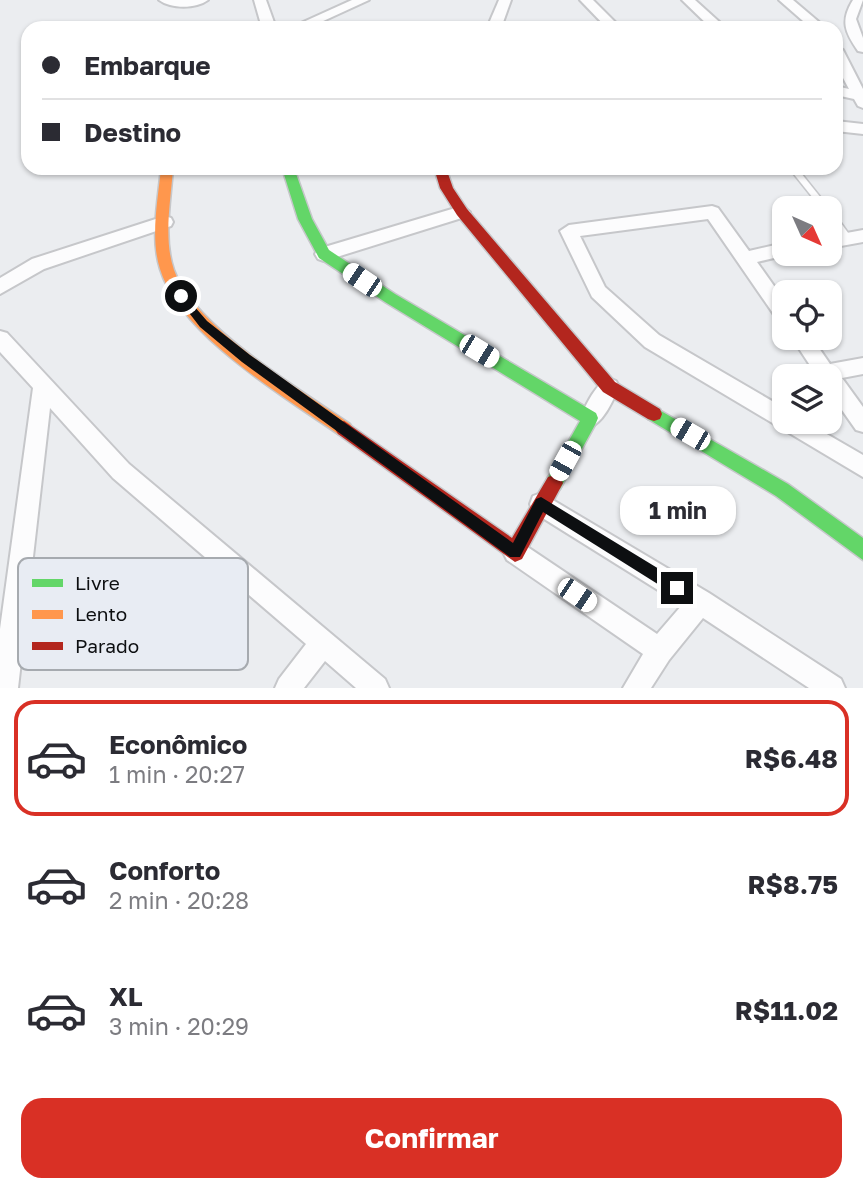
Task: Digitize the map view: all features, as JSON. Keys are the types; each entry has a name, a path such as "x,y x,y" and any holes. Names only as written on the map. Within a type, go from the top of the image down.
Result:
{"street":[{"path":"165,0 178,4 202,0"},
{"path":"260,0 267,21"},
{"path":"314,21 363,0"},
{"path":"497,21 505,0"},
{"path":"586,0 607,21"},
{"path":"688,0 711,21"},
{"path":"785,0 810,21"},
{"path":"859,0 850,14 849,22 862,47"},
{"path":"843,45 862,47"},
{"path":"843,64 861,99"},
{"path":"843,93 861,99"},
{"path":"843,127 863,129"},
{"path":"167,175 167,271 204,324 246,358 515,552 660,651"},
{"path":"290,175 305,219 324,254 390,298 590,418"},
{"path":"442,175 462,212 609,387 782,490 863,550"},
{"path":"324,254 462,212"},
{"path":"772,297 712,212 569,231 598,292 652,341 772,413"},
{"path":"0,287 38,264 165,222"},
{"path":"744,257 772,252"},
{"path":"0,339 121,471 224,558"},
{"path":"842,372 863,366"},
{"path":"21,558 43,385"},
{"path":"515,552 609,387"},
{"path":"842,395 863,423"},
{"path":"808,434 863,467"},
{"path":"541,503 832,688"},
{"path":"248,579 376,688"},
{"path":"5,688 18,584"},
{"path":"636,688 660,651 700,602"},
{"path":"288,688 323,642"}],"lane":[{"path":"799,175 815,196"},
{"path":"842,225 856,237"}],"traffic: fast":[{"path":"290,175 305,219 324,254 390,298 590,418 554,483"},
{"path":"654,414 782,490 863,550"}],"traffic: slow":[{"path":"166,175 163,219 164,258 177,291 217,336 344,429"}],"traffic: jam":[{"path":"442,175 462,212 609,387 654,414"},
{"path":"344,429 515,552 554,483"}],"route":[{"path":"181,296 204,324 246,358 515,552 541,503 677,588"}]}
